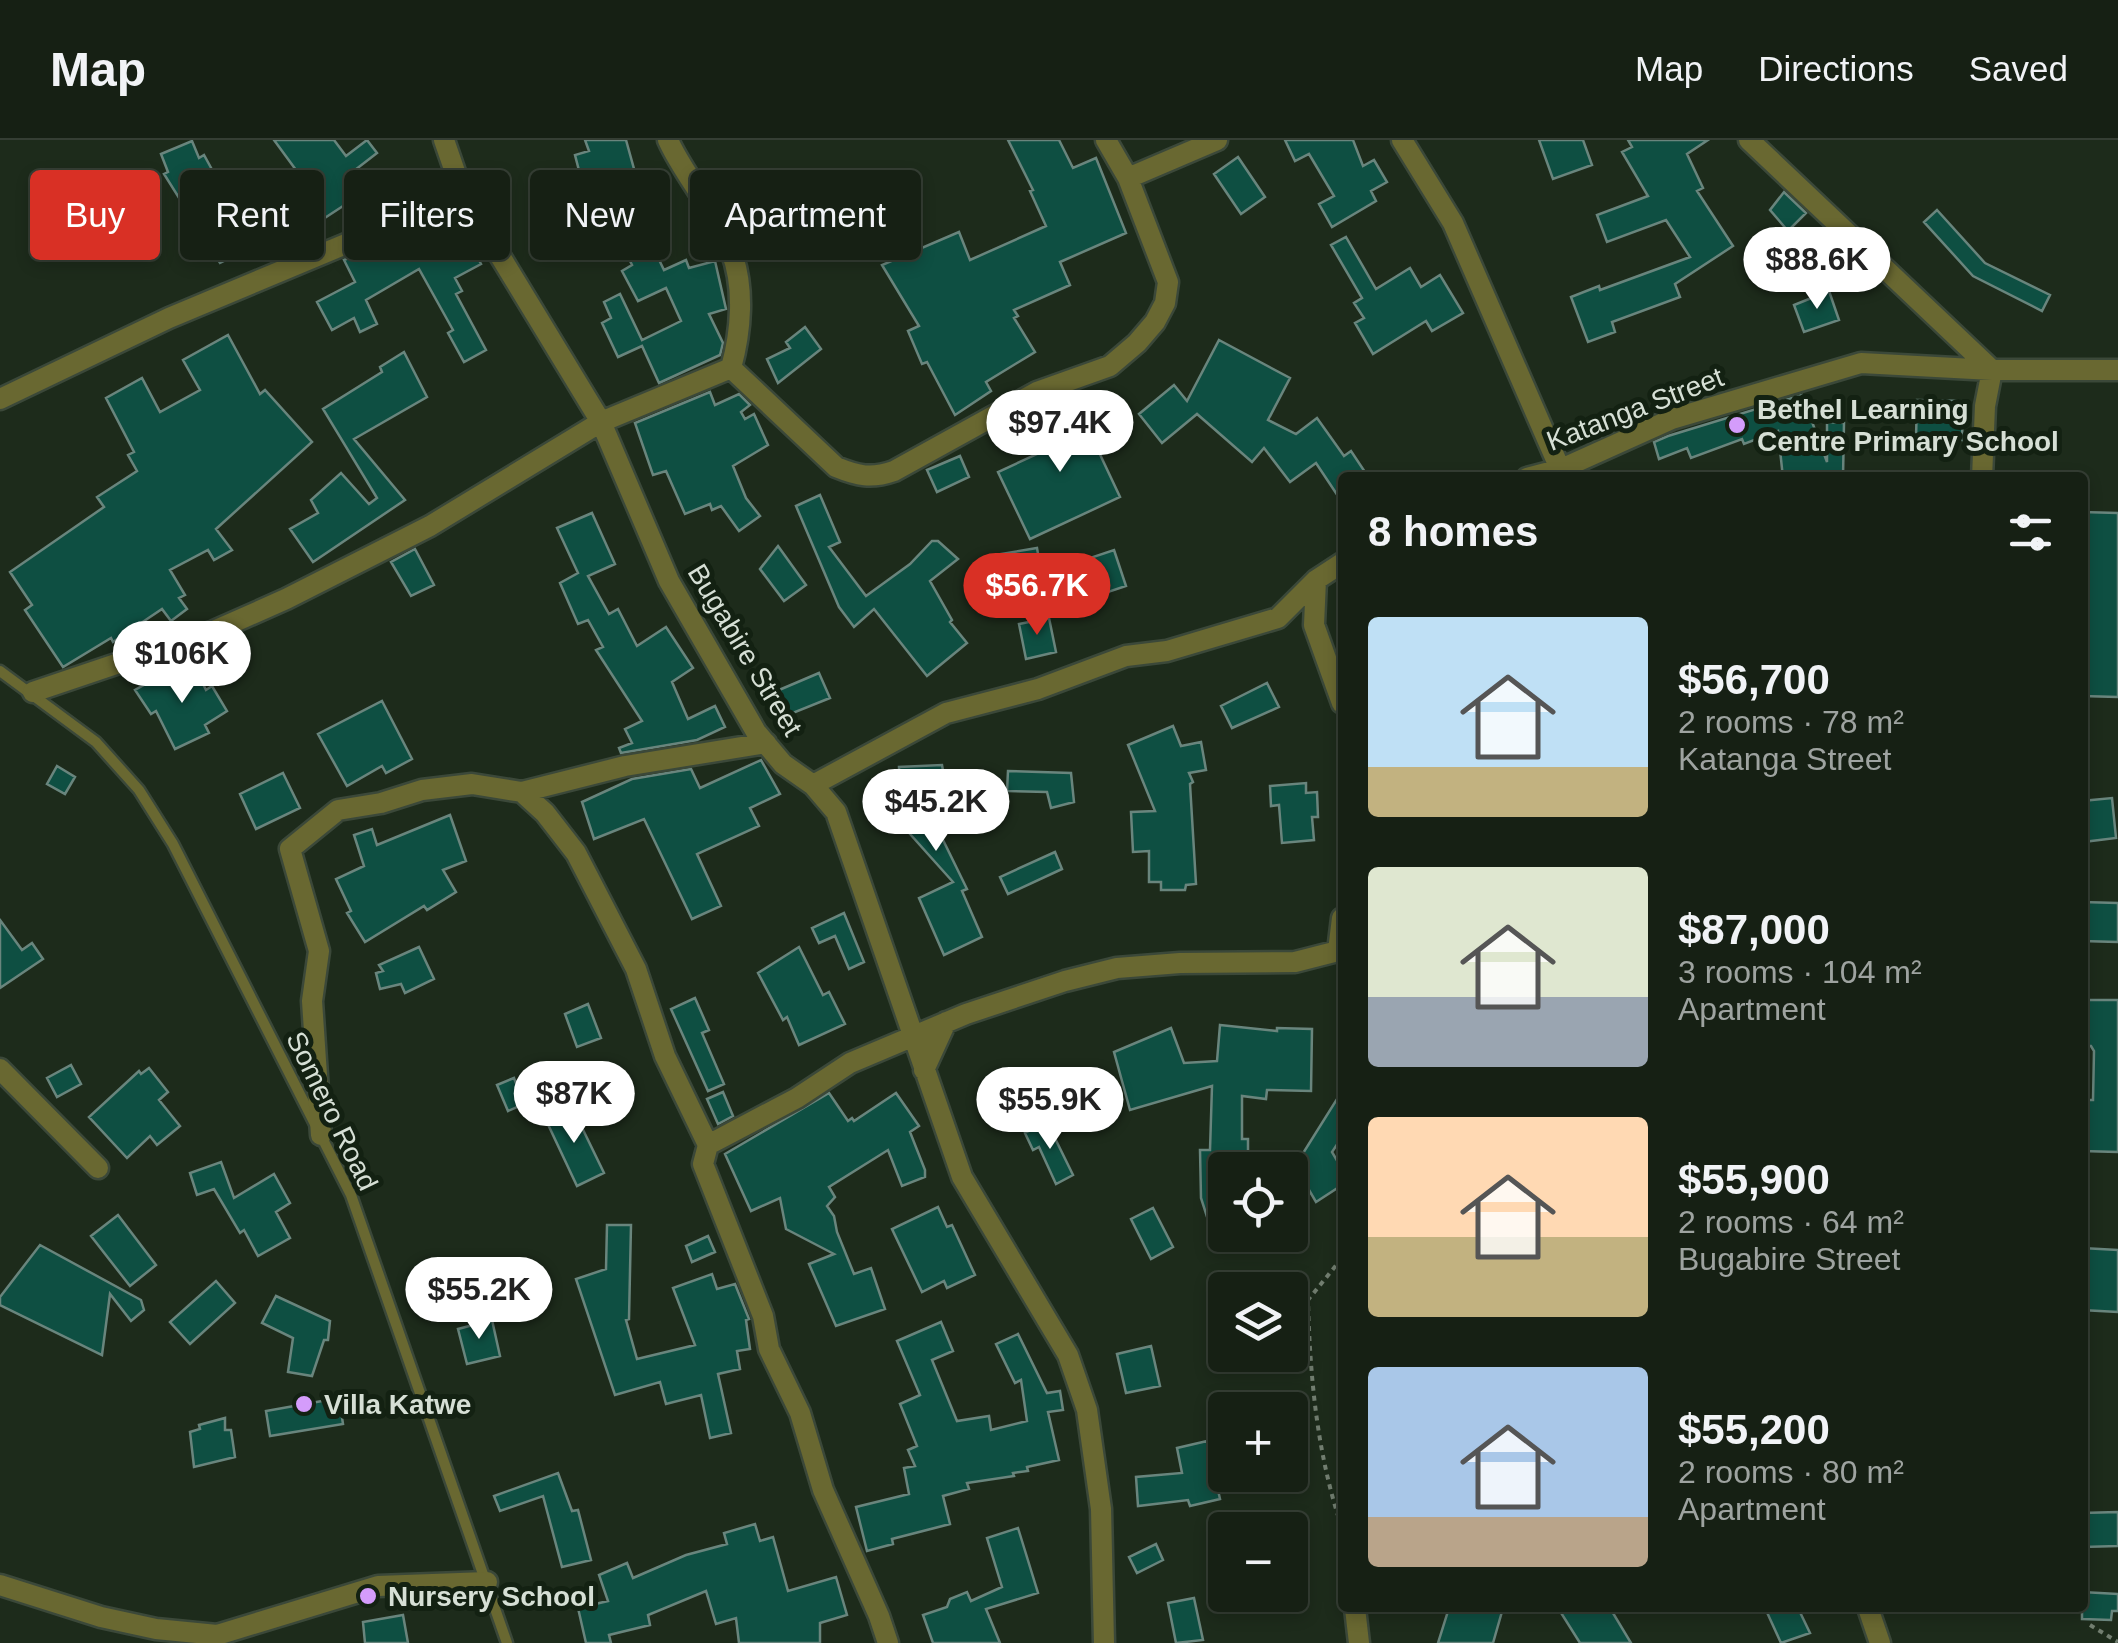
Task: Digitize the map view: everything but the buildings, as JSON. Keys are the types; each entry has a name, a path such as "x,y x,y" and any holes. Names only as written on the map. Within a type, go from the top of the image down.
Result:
{"street":[{"name":"Bugabire Street","path":"444,140 454,170"},
{"path":"668,140 730,247 736,267 740,328 731,368"},
{"path":"731,368 836,467 874,478 894,471 1038,392 1110,366 1156,322 1165,303 1168,282 1128,178 1106,140"},
{"path":"1128,178 1217,140"},
{"path":"1402,140 1453,223 1562,472"},
{"path":"1749,140 1992,370 1985,406 1982,472"},
{"path":"0,399 169,318 344,245"},
{"name":"Bugabire Street","path":"503,260 601,422 670,580 766,744 836,812 962,1178 1068,1355 1087,1410 1101,1509 1104,1643"},
{"name":"Katanga Street","path":"1564,472 1672,419 1861,363 1992,370 2118,370"},
{"path":"33,692 214,631 286,599 430,526 601,422 731,368"},
{"path":"1278,618 1316,580 1338,566"},
{"path":"1316,580 1314,625 1338,692"},
{"path":"813,786 946,713 1038,689 1126,656 1167,651 1278,618 1314,625"},
{"path":"321,1135 312,1000 319,951 290,850 338,810 381,803 422,790 472,784 522,792 624,766 766,744"},
{"path":"522,792 576,853 636,969 666,1056 708,1145 703,1164 763,1316 769,1349 800,1413 822,1490 888,1643"},
{"path":"708,1145 797,1098 850,1063 946,1022 1065,981 1118,968 1296,962 1338,952"},
{"path":"924,1070 946,1022"},
{"path":"0,1069 98,1168"},
{"path":"0,1585 120,1621 218,1635 378,1586 487,1582"},
{"path":"1355,1612 1359,1643"},
{"path":"1869,1612 1880,1643"}],"lane":[{"name":"Somero Road","path":"0,670 96,742 139,790 173,844 350,1196 507,1643"}],"path":[{"path":"1338,1263 1308,1300 1310,1372 1326,1480 1338,1516"},
{"path":"2090,1625 2118,1642"}],"place":[{"name":"Bethel Learning Centre Primary School","path":"1737,425"},
{"name":"Villa Katwe","path":"304,1404"},
{"name":"Nursery School","path":"368,1596"}]}
